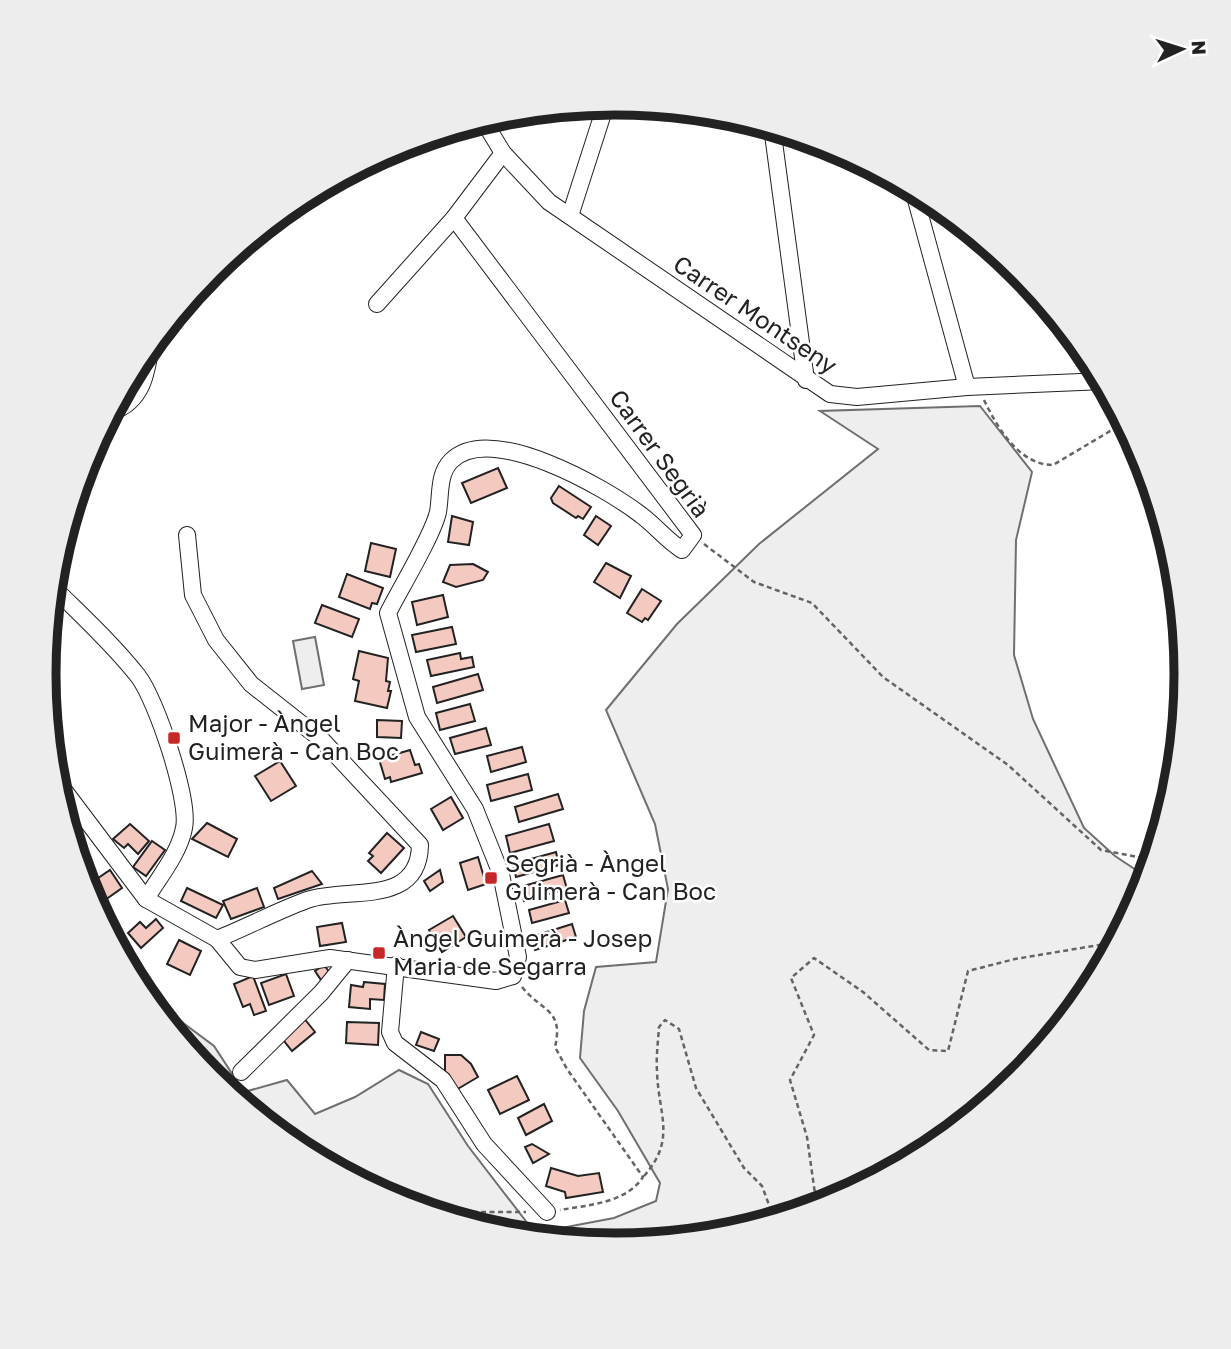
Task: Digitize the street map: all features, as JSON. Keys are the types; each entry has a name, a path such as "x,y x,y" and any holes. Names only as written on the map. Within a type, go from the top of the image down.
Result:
{"street":[{"path":"570,216 602,115"},
{"name":"Carrer Montseny","path":"489,130 503,153 550,202 830,394 857,397 973,387 1092,382"},
{"path":"774,138 806,380"},
{"path":"377,304 454,218 503,153"},
{"path":"918,204 973,387"},
{"name":"Carrer Segrià","path":"454,218 693,535 682,550 612,495 570,472 505,449 466,450 449,461 440,484 438,513 388,613 417,718 475,809 501,874 518,957 513,976"},
{"path":"129,399 146,382 148,367"},
{"path":"187,535 193,595 216,640 251,684 322,740 420,845 420,861 411,875 394,887 309,899 217,939"},
{"path":"62,596 139,677 178,775 183,796 184,829 179,845 146,899"},
{"path":"70,799 146,899 217,939 233,962 247,970 330,958 397,965 496,981 513,976"},
{"path":"241,1072 321,993 348,960"},
{"path":"397,965 390,1032 395,1043 443,1080 484,1144 547,1212"}],"path":[{"path":"973,387 1011,442 1022,454 1042,466 1053,465 1117,427"},
{"path":"693,535 754,582 812,603 883,677 1008,765 1101,850 1144,858"},
{"path":"815,1196 807,1137 790,1080 814,1035 791,978 814,958 863,992 929,1050 948,1051 968,971 1015,959 1105,944"},
{"path":"513,976 525,991 557,1018 559,1030 555,1047 566,1069 643,1177"},
{"path":"464,1213 547,1212 601,1203 635,1189 661,1154 665,1125 657,1073 659,1027 665,1020 679,1029 696,1088 744,1168 762,1186 771,1211"}],"shaded area":[{"path":"980,406 1032,472 1016,540 1014,655 1033,719 1084,828 1115,856 1138,872 1100,954 1081,985 1036,1043 984,1095 926,1140 895,1159 830,1191 760,1215 725,1223 652,1233 579,1233 551,1230 614,1218 656,1201 660,1183 618,1111 580,1058 584,1011 596,967 656,962 668,889 655,824 606,710 677,624 759,544 878,449 820,411"},
{"path":"315,637 324,685 302,689 293,641"},
{"path":"172,1014 214,1046 244,1092 287,1080 315,1114 355,1097 399,1070 428,1084 468,1146 530,1227 471,1215 436,1204 401,1191 336,1159 305,1140 247,1095 220,1070"}],"building":[{"path":"498,468 507,488 471,503 462,483"},
{"path":"559,486 591,507 583,519 578,516 576,518 553,503 551,498"},
{"path":"452,516 473,522 469,545 448,542"},
{"path":"596,516 611,526 598,545 584,535"},
{"path":"371,543 396,549 390,577 365,571"},
{"path":"606,563 631,576 620,598 594,582"},
{"path":"473,564 488,572 483,580 456,587 443,582 450,565"},
{"path":"347,574 383,588 377,604 372,603 370,609 339,597"},
{"path":"642,589 661,601 648,620 645,618 642,622 627,613"},
{"path":"443,595 448,617 417,625 412,602"},
{"path":"322,605 359,619 352,637 315,623"},
{"path":"452,627 456,644 416,652 412,635"},
{"path":"359,651 388,658 386,681 390,682 388,691 391,691 387,708 355,701 359,681 353,679"},
{"path":"460,653 461,659 472,657 474,667 431,676 427,660"},
{"path":"478,674 483,690 437,703 433,687"},
{"path":"470,704 475,721 440,730 436,713"},
{"path":"377,720 402,721 401,738 377,737"},
{"path":"486,728 491,745 455,754 450,738"},
{"path":"522,747 526,762 491,772 487,756"},
{"path":"410,750 415,765 419,764 422,773 391,782 390,777 385,779 379,759"},
{"path":"280,761 296,786 271,801 255,776"},
{"path":"528,774 532,790 491,801 487,785"},
{"path":"558,794 563,809 519,822 515,807"},
{"path":"451,797 463,818 443,830 431,809"},
{"path":"207,823 237,839 228,857 192,839"},
{"path":"130,824 149,841 138,854 128,844 124,848 113,839"},
{"path":"549,824 554,841 510,853 506,836"},
{"path":"387,833 404,848 381,873 368,861 373,856 369,853"},
{"path":"152,841 165,850 146,876 133,867"},
{"path":"556,852 559,865 516,877 513,864"},
{"path":"478,857 486,884 468,890 460,863"},
{"path":"110,870 122,888 104,901 96,880"},
{"path":"440,870 443,882 430,891 424,881"},
{"path":"312,871 322,884 278,899 274,888"},
{"path":"563,875 567,889 524,901 520,887"},
{"path":"187,888 223,905 216,918 181,901"},
{"path":"257,888 264,907 231,919 223,901"},
{"path":"565,900 569,913 532,923 529,910"},
{"path":"453,916 466,937 442,952 429,930"},
{"path":"156,919 163,928 141,948 128,933 140,922 146,928"},
{"path":"342,923 346,942 320,946 317,927"},
{"path":"572,924 576,937 535,950 531,937"},
{"path":"179,940 201,951 190,975 167,964"},
{"path":"324,965 330,973 321,980 315,971"},
{"path":"286,974 294,996 269,1005 261,983"},
{"path":"253,976 266,1011 254,1015 250,1004 243,1007 234,984"},
{"path":"364,982 385,984 384,1000 370,999 370,1009 349,1007 351,985 363,987"},
{"path":"303,1017 315,1032 292,1051 280,1036"},
{"path":"347,1022 379,1023 378,1045 346,1043"},
{"path":"421,1032 439,1039 434,1051 416,1045"},
{"path":"445,1055 461,1055 471,1064 478,1077 456,1090 445,1072"},
{"path":"517,1076 529,1100 500,1114 488,1090"},
{"path":"544,1104 552,1121 526,1135 518,1118"},
{"path":"532,1144 549,1154 533,1163 525,1147"},
{"path":"551,1168 578,1176 599,1173 603,1192 566,1198 565,1192 546,1186"}],"place":[{"name":"Major - Àngel Guimerà - Can Boc","path":"174,738"},
{"name":"Segrià - Àngel Guimerà - Can Boc","path":"491,878"},
{"name":"Àngel Guimerà - Josep Maria de Segarra","path":"379,953"}]}
